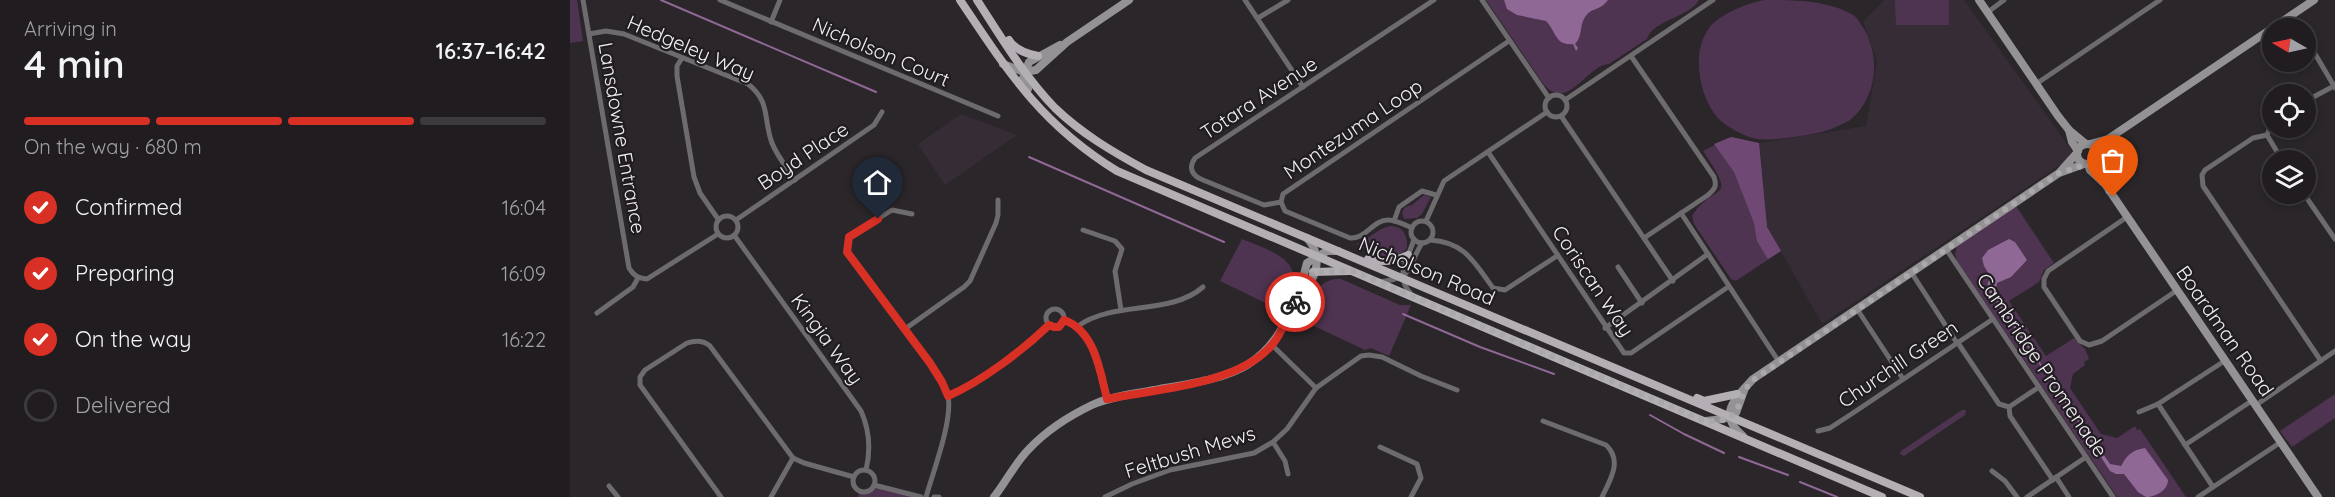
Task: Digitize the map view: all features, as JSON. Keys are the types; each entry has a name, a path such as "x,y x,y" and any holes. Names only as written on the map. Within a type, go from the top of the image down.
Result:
{"main road":[{"name":"Nicholson Road","path":"960,0 1003,64 1037,108 1090,154 1136,181 1317,255 1882,497"},
{"name":"Nicholson Road","path":"977,0 1024,72 1062,114 1113,152 1146,170 1920,497"},
{"path":"982,0 1013,46 1038,56"},
{"path":"1342,252 1358,254 1371,260 1385,261 1408,255"},
{"path":"1313,272 1353,271"},
{"path":"1635,376 1654,379 1704,401 1741,391"}],"street":[{"name":"Lansdowne Entrance","path":"582,0 629,268 638,278"},
{"name":"Nicholson Court","path":"720,0 998,116"},
{"path":"771,22 780,0"},
{"path":"1003,64 1024,72 1036,70 1067,42 1129,0"},
{"path":"1245,0 1303,87"},
{"path":"1258,18 1288,0"},
{"name":"Totara Avenue","path":"1281,202 1264,206 1197,178 1190,168 1194,158 1434,0"},
{"path":"1482,0 1549,98"},
{"path":"1565,100 1711,0"},
{"name":"Boardman Road","path":"1980,0 2069,130 2088,144 2097,155 2105,184"},
{"path":"1988,12 2004,0"},
{"path":"2036,84 2160,0"},
{"path":"1705,421 1730,417 1736,413 1741,391 1753,380 2059,173 2077,152 2088,144 2108,139 2314,0"},
{"name":"Hedgeley Way","path":"589,34 606,32 624,34 747,84 757,92 764,104 774,149 795,180"},
{"name":"Montezuma Loop","path":"1394,221 1380,222 1361,237 1350,238 1285,211 1281,202 1283,195 1509,41"},
{"path":"1065,134 1057,121 1023,84 1024,72 1029,62 1067,42"},
{"path":"2316,54 2335,86 2316,96"},
{"path":"1631,56 1716,183 1715,189 1708,195 1644,238"},
{"path":"682,58 677,66 677,76 694,177 700,193 718,219"},
{"path":"1559,95 1565,100 1567,107 1561,116 1554,117 1547,112 1545,106 1549,98 1559,95"},
{"name":"Boyd Place","path":"736,220 874,125 882,112"},
{"path":"1426,221 1444,181 1547,112"},
{"path":"1561,116 1673,281"},
{"name":"Boardman Road","path":"2069,130 2079,160 2086,164 2105,184 2318,497"},
{"path":"2262,136 2253,138 2205,170 2202,175 2203,186 2321,361"},
{"path":"2059,173 2086,164 2097,155 2108,139"},
{"name":"Coriscan Way","path":"1488,152 1624,353 1631,353 1728,287"},
{"path":"1412,228 1394,221 1399,207 1422,191 1436,195"},
{"path":"905,329 970,281 996,223 998,200"},
{"path":"2311,204 2335,239"},
{"path":"912,214 892,210 849,237 847,252 905,329 942,382 948,396 946,424 926,497"},
{"path":"1680,213 1779,362"},
{"path":"726,215 736,220 738,227 734,235 727,238 718,234 715,226 718,219 726,215"},
{"path":"2127,217 2046,273 2043,279 2044,287 2080,341 2092,345 2102,341 2176,291"},
{"path":"1412,228 1419,221 1431,224 1434,232 1444,241 1469,255 1493,288 1505,290 1557,256"},
{"path":"1412,228 1414,239 1402,268 1401,278 1414,298"},
{"path":"1083,230 1115,241 1122,249 1115,271 1121,310"},
{"path":"1430,240 1434,232"},
{"path":"597,313 633,287 638,278 647,279 718,234"},
{"name":"Kingia Way","path":"734,235 861,411 870,443 866,470"},
{"path":"1300,290 1307,286 1317,266 1317,255 1313,245 1304,236"},
{"path":"1414,239 1422,243"},
{"path":"1377,282 1401,278 1410,271 1422,243 1430,240 1444,241"},
{"name":"Cambridge Promenade","path":"1946,249 2113,497"},
{"path":"994,497 1028,450 1061,421 1107,399 1230,374 1259,357 1272,345 1300,290 1307,263 1327,251 1342,252"},
{"path":"1605,328 1708,254"},
{"path":"1618,267 1642,303"},
{"path":"1911,272 1999,404 2009,407"},
{"path":"1078,326 1088,319 1121,310 1183,300 1194,295 1203,287"},
{"path":"1054,309 1062,312 1064,320 1059,327 1049,325 1046,317 1049,312 1054,309"},
{"path":"1857,309 1903,379"},
{"name":"Churchill Green","path":"1818,430 1830,428 1993,319"},
{"path":"1064,320 1078,326 1084,333 1092,349 1107,399"},
{"path":"948,396 975,382 1035,339 1049,325"},
{"path":"721,497 640,385 640,377 645,370 687,343 700,341 710,346 793,458 804,464 854,477"},
{"path":"1272,345 1316,388"},
{"path":"2185,445 2335,351"},
{"name":"Feltbush Mews","path":"1105,497 1148,477 1170,470 1254,453 1273,442 1287,429 1316,388 1356,358 1369,355 1382,357 1457,390"},
{"path":"2139,412 2158,404 2226,360"},
{"path":"2009,407 2039,387"},
{"path":"2158,404 2213,487"},
{"path":"2009,407 2010,416 2069,497"},
{"path":"1730,417 1738,433 1745,438"},
{"path":"1543,421 1606,446 1612,451 1615,462 1614,470 1602,497"},
{"path":"1273,442 1285,461 1288,474"},
{"path":"2198,497 2281,442"},
{"path":"1380,447 1417,464 1420,478 1412,497"},
{"path":"2027,497 2086,457"},
{"path":"771,497 793,458"},
{"path":"854,477 866,470 873,475 874,485"},
{"path":"1992,471 2005,481 2017,497"},
{"path":"854,477 855,486 860,490 869,490 874,485"},
{"path":"1001,497 1005,483"},
{"path":"874,485 921,497"},
{"path":"609,486 618,497"},
{"path":"858,497 860,490"},
{"path":"934,497 939,497"}],"shaded area":[{"path":"570,0 577,0 583,41 570,43"},
{"path":"1486,0 1699,0 1688,11 1657,27 1647,39 1561,93 1553,92 1544,85"},
{"path":"1504,0 1608,0 1585,17 1575,44 1578,48 1576,51 1573,44 1563,43 1556,37 1546,21 1517,15 1507,9"},
{"path":"1765,0 1799,1 1833,6 1858,20 1872,49 1874,75 1866,100 1850,120 1826,131 1784,138 1757,139 1741,134 1717,117 1706,98 1699,74 1703,38 1713,23 1726,14"},
{"path":"1884,0 1964,0 2075,155 1822,324 1767,227 1759,143 1866,126 1877,60 1863,22"},
{"path":"1895,0 1949,0 1949,25 1896,25"},
{"path":"961,114 1017,135 945,185 918,144"},
{"path":"1731,137 1759,143 1767,227 1781,251 1736,281 1731,279 1694,224 1692,216 1708,198 1720,190 1721,186 1720,179 1703,151"},
{"path":"1731,137 1759,143 1767,227 1781,251 1768,259 1757,241 1754,223 1734,172 1714,144"},
{"path":"1424,195 1431,197 1422,214 1417,218 1404,219 1402,213 1405,207 1412,205"},
{"path":"2016,206 2054,263 2044,270 2039,282 2009,301 2046,356 2074,338 2085,349 2089,359 2073,374 2070,388 2101,434 2117,438 2135,426 2137,430 2140,429 2186,497 2117,497 1957,261 1955,254 1957,246"},
{"path":"1391,226 1402,230 1406,236 1407,248 1401,253 1395,256 1382,256 1356,244 1381,229"},
{"path":"1242,239 1274,253 1282,258 1292,270 1292,282 1280,310 1220,281"},
{"path":"2009,239 2015,242 2027,260 2011,277 1997,283 1995,293 2042,368 1987,289 1988,282 1992,279 1982,258 1988,250"},
{"path":"1335,279 1341,279 1400,305 1411,305 1389,356 1371,348 1365,350 1301,320 1317,289"},
{"path":"2059,389 2110,464 2121,466 2130,454 2145,448 2168,480 2164,490 2146,497 2138,492 2124,474 2110,471 2057,390"},
{"path":"2335,394 2335,418 2292,447 2280,431"},
{"path":"1962,410 1966,410 1965,415 1904,456 1900,454 1901,451"},
{"path":"875,486 919,497 858,497 860,491 867,491"}],"waterway":[{"path":"661,0 876,92"},
{"path":"1029,157 1224,242"},
{"path":"1403,314 1480,347 1554,374"},
{"path":"1650,415 1724,453"},
{"path":"1739,457 1788,475"},
{"path":"1800,482 1837,497"}],"way so far":[{"path":"1295,302 1300,290 1307,286 1313,272 1353,271 1705,421 1713,421 1730,417 1736,413 1745,388 1753,380 2059,173 2072,167 2088,164 2090,170 2105,184 2113,197"}],"route":[{"path":"878,219 849,237 847,252 930,363 948,396 975,382 1035,339 1049,325 1059,327 1064,320 1078,326 1084,333 1092,349 1107,399 1212,379 1246,366 1272,345 1295,302"}]}
